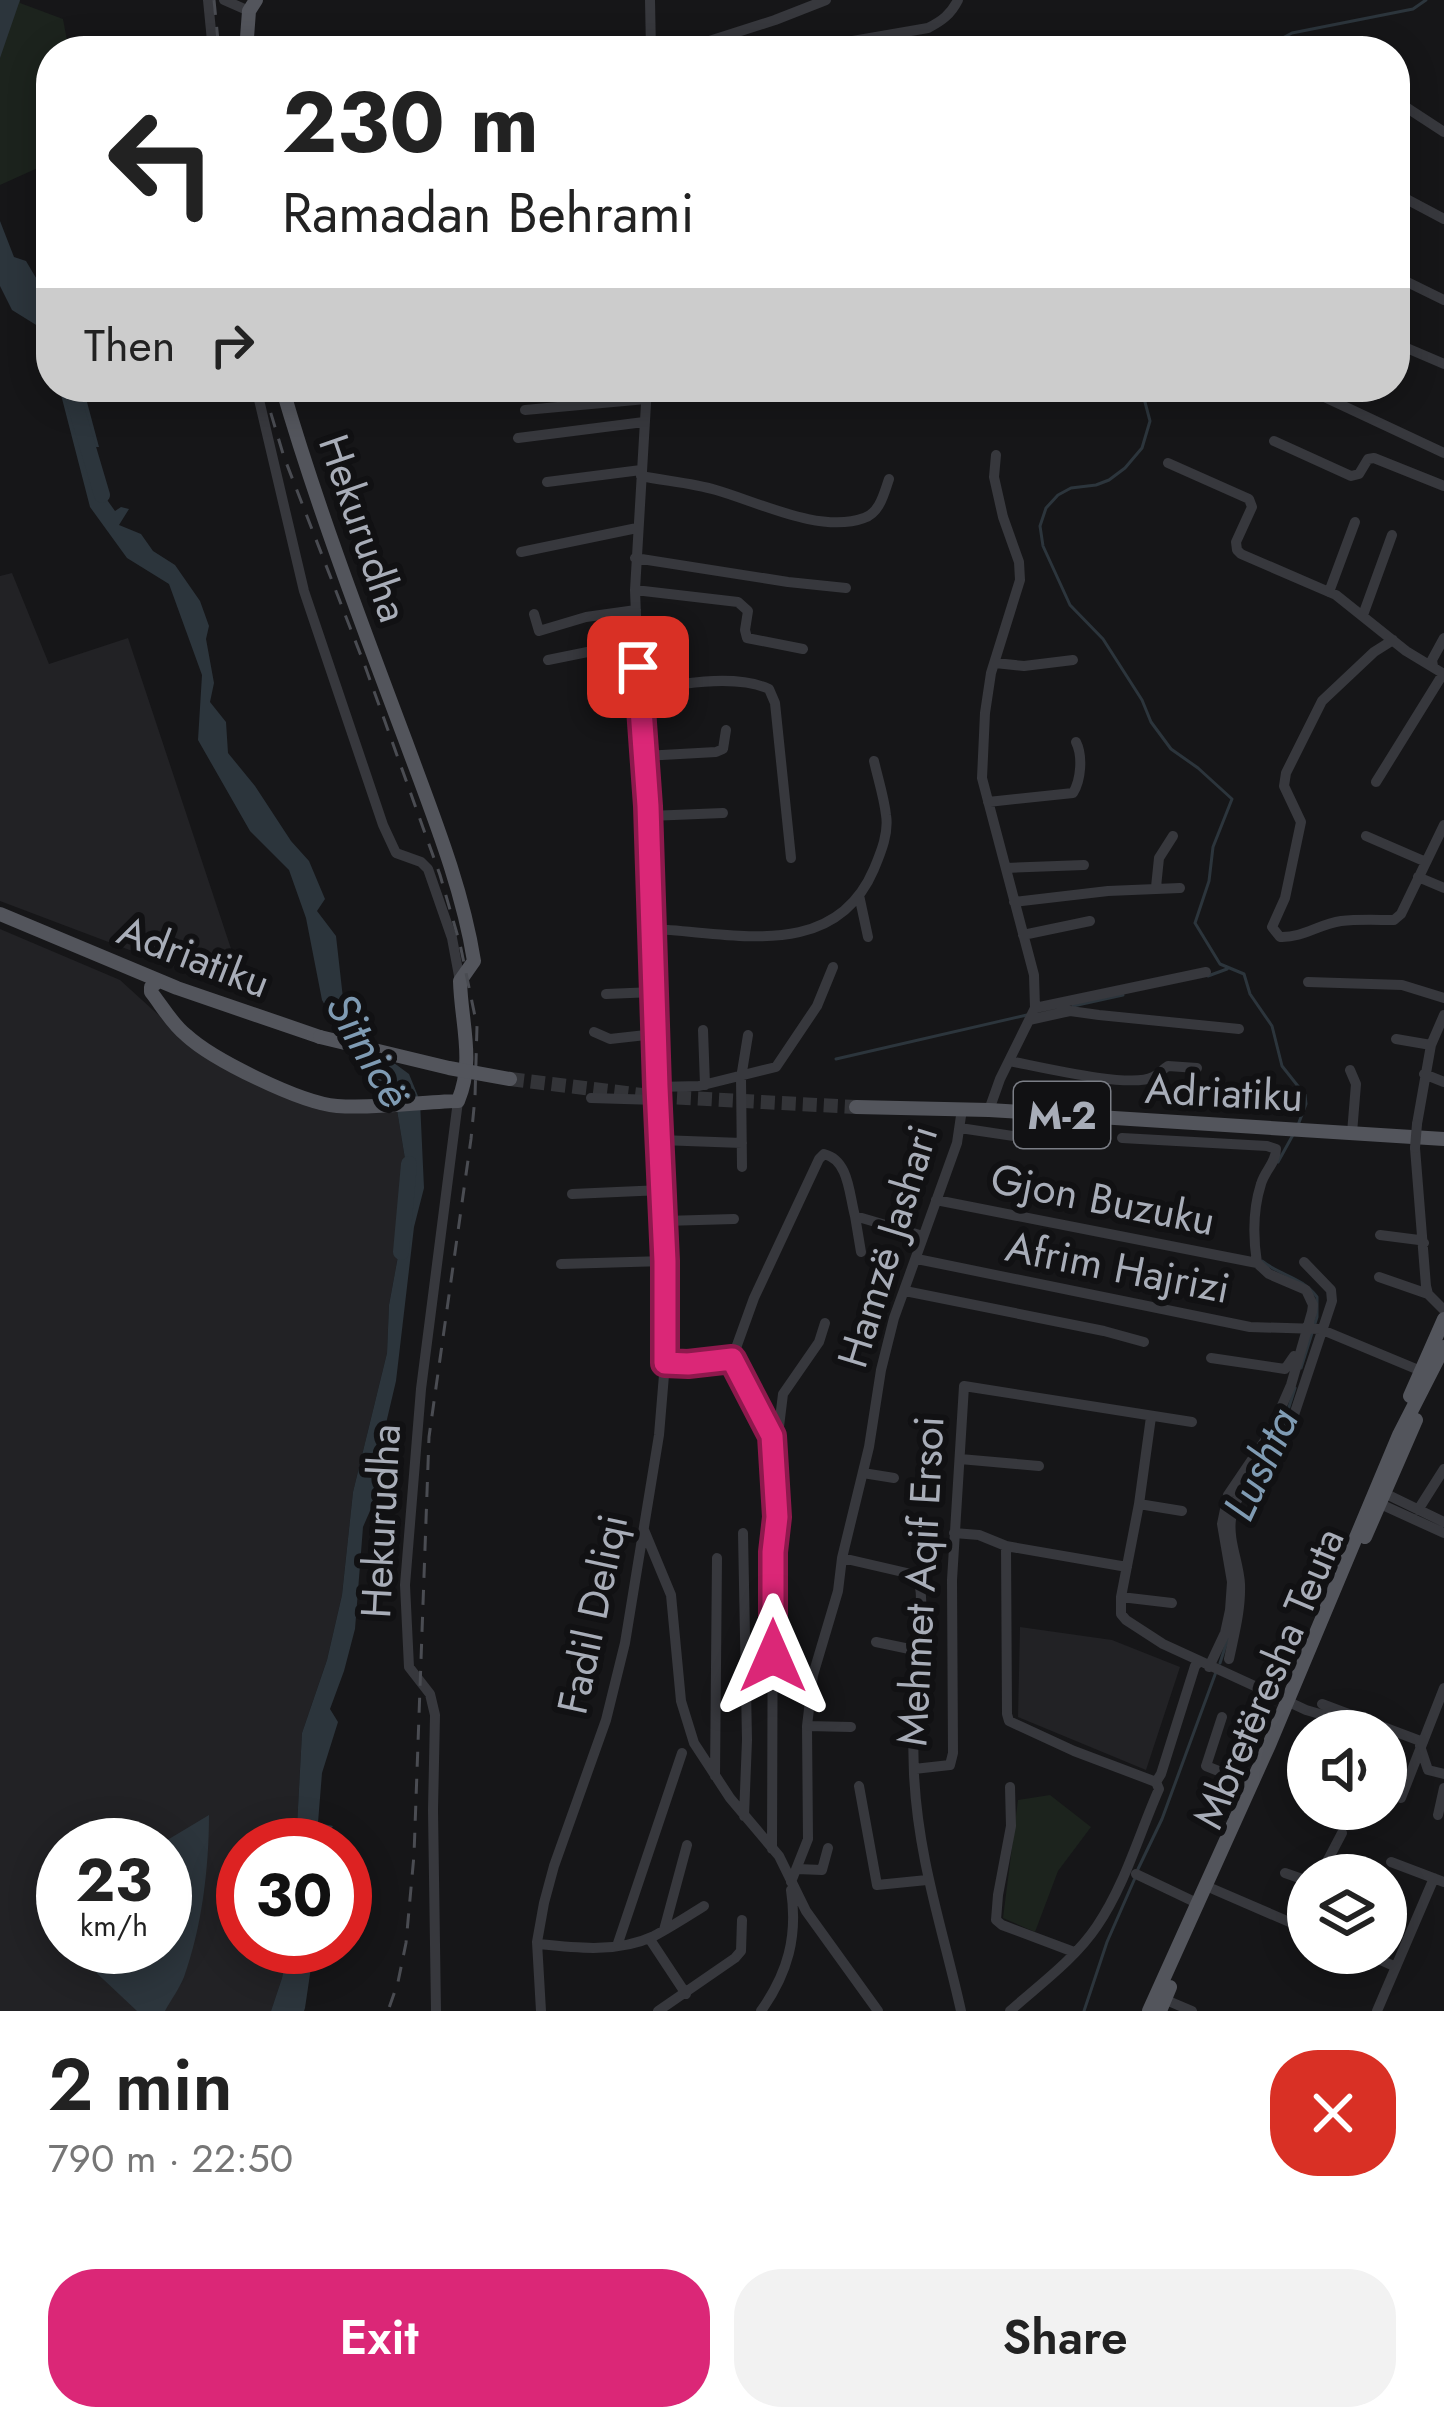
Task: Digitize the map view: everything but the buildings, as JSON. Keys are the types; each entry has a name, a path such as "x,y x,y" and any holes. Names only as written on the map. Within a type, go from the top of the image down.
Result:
{"main road":[{"path":"248,36 252,6"},
{"name":"Hekurudha","path":"287,402 469,926 474,961 460,981 467,1043 465,1084 458,1101"},
{"name":"Adriatiku","path":"0,914 126,968 155,986 177,988 320,1036 510,1079"},
{"path":"155,986 183,1033 285,1092 338,1106 458,1101"},
{"path":"166,1010 168,995 177,988"},
{"name":"Adriatiku","path":"856,1107 989,1110 1444,1139"},
{"path":"1427,1371 1444,1319"},
{"path":"1427,1371 1444,1347"},
{"name":"Mbretëresha Teuta","path":"1378,1497 1427,1371"},
{"name":"Mbretëresha Teuta","path":"1158,2004 1213,1889 1289,1702 1424,1402 1427,1371"},
{"name":"Mbretëresha Teuta","path":"1158,2004 1289,1702"}],"street":[{"path":"208,0 212,36"},
{"path":"224,0 252,6"},
{"path":"650,0 651,36"},
{"path":"788,15 792,0"},
{"path":"724,36 826,0"},
{"path":"882,36 928,28 953,10 958,0"},
{"path":"1410,110 1444,132"},
{"path":"1410,201 1444,219"},
{"path":"1410,283 1444,300"},
{"path":"1410,349 1444,364"},
{"path":"260,402 304,591 383,825 396,854 428,869 452,938 460,981"},
{"path":"525,410 582,402"},
{"name":"Fadil Deliqi","path":"541,2011 538,1944 554,1866 607,1720 625,1643 659,1435 665,1363 649,816 635,590 645,402"},
{"path":"1335,402 1444,453"},
{"path":"518,438 644,422"},
{"path":"1274,441 1351,476 1374,458 1444,486"},
{"path":"989,1110 1032,1014 1034,975 982,778 985,713 994,663 1021,571 994,477 996,455"},
{"path":"1168,463 1249,499 1252,507 1236,542 1241,554 1328,592 1440,671"},
{"path":"548,482 641,473 827,522 865,518 878,506 890,479"},
{"path":"1328,592 1355,522"},
{"path":"521,553 638,528"},
{"path":"1363,615 1392,536"},
{"path":"635,558 846,588"},
{"path":"635,590 738,602 748,611 747,638 803,649"},
{"path":"534,614 539,631 586,617 636,610"},
{"path":"1440,671 1432,660 1444,638"},
{"path":"1393,640 1322,701 1286,773 1285,786 1301,822 1285,898 1272,927 1280,937 1292,938 1337,921 1394,920 1444,825"},
{"path":"548,660 637,642"},
{"path":"994,663 1024,666 1073,660"},
{"path":"1376,782 1440,671"},
{"path":"638,692 695,682 754,683 769,689 775,703 791,858"},
{"path":"644,756 716,752 723,749 726,730"},
{"path":"988,802 1072,793 1078,784 1080,750 1076,742"},
{"path":"652,929 764,936 799,933 838,917 871,875 886,830 874,761"},
{"path":"649,816 723,813"},
{"path":"1156,887 1159,858 1172,836"},
{"path":"1366,836 1426,862"},
{"path":"1006,868 1084,865"},
{"path":"1418,877 1444,888"},
{"path":"1014,902 1180,888"},
{"path":"859,895 868,937"},
{"path":"1023,935 1090,921"},
{"path":"591,1098 705,1085 776,1067 817,1006 833,967"},
{"path":"1032,1014 1206,972"},
{"path":"1308,982 1402,985 1444,998"},
{"path":"606,994 654,992"},
{"path":"1032,1014 1079,1011 1239,1029"},
{"path":"1428,1294 1415,1148 1424,1074 1444,1015"},
{"path":"703,1030 705,1085"},
{"path":"594,1032 610,1039 655,1034"},
{"path":"742,1167 740,1078 748,1035"},
{"path":"1396,1039 1431,1045"},
{"path":"1009,1060 1057,1072 1129,1079 1152,1078 1168,1066 1197,1067"},
{"path":"1350,1070 1355,1084 1352,1133"},
{"path":"1424,1074 1444,1082"},
{"name":"Hekurudha","path":"436,2011 435,1715 430,1694 409,1667 405,1585 422,1389 458,1101"},
{"name":"Hamzë Jashari","path":"766,2009 789,1958 792,1876 808,1839 807,1726 813,1675 838,1591 894,1318 960,1128 962,1109"},
{"path":"960,1128 1060,1143"},
{"path":"1121,1138 1273,1146 1276,1159 1260,1185 1255,1211 1257,1263"},
{"path":"660,1140 742,1144"},
{"path":"772,1849 777,1517 772,1436 732,1359 754,1298 824,1154 843,1167 861,1252"},
{"path":"572,1194 662,1190"},
{"name":"Gjon Buzuku","path":"936,1200 1257,1263 1269,1274 1306,1290 1313,1305 1314,1329"},
{"path":"855,1216 923,1236"},
{"path":"664,1221 734,1219"},
{"path":"1380,1235 1424,1243"},
{"name":"Afrim Hajrizi","path":"917,1259 1250,1327 1314,1329 1427,1371"},
{"path":"561,1264 665,1261"},
{"path":"1211,1668 1230,1610 1232,1582 1222,1523 1228,1495 1277,1419 1303,1346 1331,1301 1330,1290 1304,1262"},
{"path":"1379,1277 1428,1294 1444,1310"},
{"path":"905,1292 1144,1342"},
{"path":"773,1476 784,1390 820,1342 825,1323"},
{"path":"1228,1659 1240,1587 1231,1521 1248,1480 1291,1424 1314,1329"},
{"name":"Afrim Hajrizi","path":"1211,1358 1286,1370 1303,1346"},
{"path":"665,1363 732,1359"},
{"name":"Mehmet Aqif Ersoi","path":"914,1769 950,1765 952,1753 954,1533 964,1386 1192,1422"},
{"path":"1151,1417 1121,1614 1163,1644 1306,1710"},
{"path":"1277,1419 1291,1424"},
{"path":"960,1460 1039,1466"},
{"path":"1418,1510 1444,1469"},
{"path":"863,1473 894,1478"},
{"path":"1378,1497 1444,1522"},
{"path":"1378,1497 1444,1533"},
{"path":"1139,1504 1182,1510"},
{"path":"644,1530 671,1595 680,1689 694,1743 792,1876 806,1911 878,2011"},
{"path":"743,1533 744,1816"},
{"path":"954,1533 1127,1567"},
{"path":"1006,1546 1009,1721 1156,1782 1159,1790 1097,1928 1010,2011"},
{"path":"716,1777 717,1558"},
{"path":"842,1558 919,1579 916,1803 927,1880 962,2011"},
{"path":"1120,1597 1172,1603"},
{"path":"876,1642 919,1651"},
{"path":"1156,1782 1195,1666 1211,1668"},
{"path":"1407,1783 1444,1688"},
{"path":"1322,1704 1422,1744"},
{"path":"1222,1717 1206,1766 1251,1784"},
{"path":"807,1726 851,1727"},
{"path":"1407,1739 1422,1744"},
{"path":"1422,1744 1428,1770 1444,1774"},
{"path":"617,1946 682,1754"},
{"path":"859,1786 877,1886 927,1880"},
{"path":"1010,1787 1011,1826 996,1920 1074,1952"},
{"path":"1438,1815 1444,1788"},
{"path":"1331,1854 1342,1833"},
{"path":"664,1930 687,1845"},
{"path":"792,1876 822,1870 828,1848"},
{"path":"1407,1868 1439,1880 1407,1944"},
{"path":"1136,1874 1198,1904"},
{"path":"1213,1889 1287,1921"},
{"path":"538,1944 586,1949 617,1946 649,1938 704,1906"},
{"path":"658,2011 741,1951 742,1920"},
{"path":"649,1938 686,1994"},
{"path":"1377,2011 1393,1974"},
{"path":"1158,2004 1192,2011"}],"shaded area":[{"path":"0,0 20,0 63,19 66,36 36,36 36,169 0,185"},
{"path":"12,573 49,664 128,638 246,994 0,901 0,576"},
{"path":"0,929 120,980 186,1040 280,1095 397,1110 408,1202 389,1305 387,1353 353,1492 342,1595 327,1660 302,1733 297,1818 216,1818 216,1974 283,1974 271,2011 0,2011"},
{"path":"1020,1627 1112,1640 1180,1667 1146,1770 1018,1717"},
{"path":"1050,1795 1091,1827 1058,1871 1035,1932 1003,1918 1018,1800"}],"water":[{"path":"0,0 20,0 0,58"},
{"path":"0,221 14,257 26,261 36,278 36,325 12,310 0,286"},
{"path":"63,402 87,402 99,447 90,447 85,459 93,477 104,477 105,497 115,511 129,509 119,525 141,534 153,551 175,565 200,601 209,626 206,639 214,683 210,702 226,722 228,753 309,861 325,899 317,911 336,936 344,1007 359,1014 360,1025 375,1049 409,1074 420,1101 424,1188 414,1227 396,1381 376,1497 363,1527 355,1629 330,1709 338,1722 322,1773 318,1818 297,1818 302,1733 327,1660 342,1595 353,1492 387,1353 389,1305 408,1202 406,1165 397,1110 322,1000 306,918 289,870 250,831 198,740 202,675 169,584 127,558 90,507"},
{"path":"209,1815 203,1897 192,1949 192,1825"},
{"path":"98,1974 185,1974 165,2011 137,2011"},
{"path":"283,1974 310,1974 304,2011 271,2011"}],"waterway":[{"name":"Lushta","path":"1286,36 1413,9 1426,0"},
{"name":"Sitnicë","path":"74,402 102,495"},
{"name":"Lushta","path":"1145,402 1150,421 1142,448 1109,480 1058,495 1046,508 1040,526 1043,546 1070,605 1103,639 1171,749 1232,799 1213,847 1209,881 1195,923 1220,964 1244,974 1250,994 1272,1026 1282,1066 1305,1095 1298,1125"},
{"path":"1208,976 1227,969"},
{"path":"1073,1006 1123,995"},
{"path":"836,1059 1027,1015"},
{"name":"Lushta","path":"1278,1162 1294,1133"},
{"name":"Sitnicë","path":"401,1252 409,1164"},
{"name":"Lushta","path":"1262,1261 1317,1297 1317,1317 1301,1368"},
{"name":"Lushta","path":"1266,1449 1282,1429 1295,1388"},
{"name":"Lushta","path":"1220,1663 1228,1638"},
{"name":"Lushta","path":"1138,1869 1162,1819 1216,1672"},
{"name":"Lushta","path":"1084,2011 1135,1878"}],"tunnel":[{"path":"510,1079 651,1096 856,1107"}],"railway":[{"path":"214,0 218,36"},
{"path":"268,402 440,875 477,1026 471,1139 429,1437 414,1855 406,1943 388,2011"}],"route":[{"path":"638,667 648,806 665,1363 732,1359 772,1436 777,1504 773,1656"}]}
